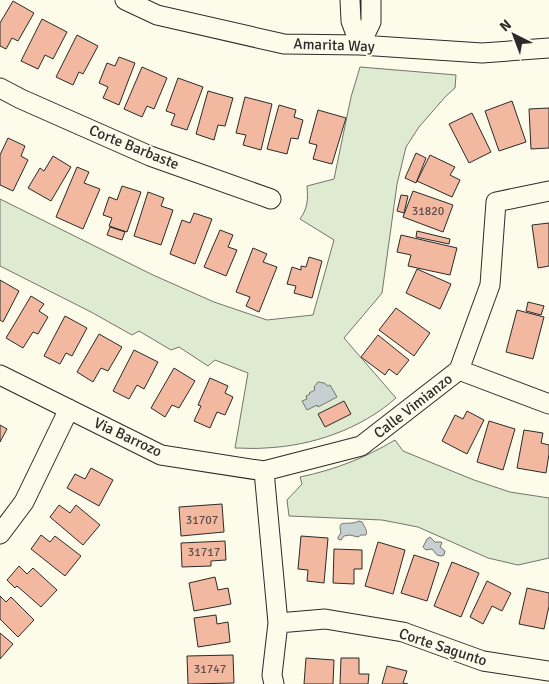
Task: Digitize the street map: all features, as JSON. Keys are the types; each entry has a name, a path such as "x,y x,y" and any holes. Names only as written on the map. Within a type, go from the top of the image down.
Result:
{"street":[{"name":"Amarita Way","path":"125,0 157,15 284,44 360,45 482,53 549,48"},
{"path":"350,0 351,21 360,45"},
{"path":"360,45 372,22 371,0"},
{"name":"Corte Barbaste","path":"0,88 150,156 271,199"},
{"name":"Calle Vimianzo","path":"264,470 361,446 459,370 490,285 496,202 549,192"},
{"path":"459,370 549,404"},
{"name":"Via Barrozo","path":"0,375 161,455 264,470"},
{"path":"0,534 24,502 69,410"},
{"path":"264,470 278,623 272,674 274,684"},
{"name":"Corte Sagunto","path":"278,623 325,619 394,630 483,661 549,671"}],"green space":[{"path":"360,67 456,75 455,88 419,127 406,147 397,184 382,293 344,338 396,398 367,419 335,434 300,444 283,447 235,448 248,373 215,360 208,366 179,347 171,350 139,331 132,335 0,266 0,199 153,275 214,302 267,320 313,315 334,240 300,219 307,203 307,186 334,179 351,97"},
{"path":"395,440 403,451 474,480 510,492 549,498 549,558 518,565 488,558 418,527 382,520 289,516 287,500 302,484 300,477 349,463"}],"shaded area":[{"path":"318,382 330,385 337,397 318,407 317,405 307,410 302,401 307,399 306,396 315,390 314,387"},
{"path":"359,521 365,527 366,535 358,537 350,535 344,536 341,540 338,539 341,533 340,525"},
{"path":"430,537 435,542 442,543 440,547 445,551 444,555 437,555 432,549 426,550 423,547"}],"building":[{"path":"13,1 34,13 18,41 12,38 6,49 0,46 0,23"},
{"path":"42,19 67,32 53,59 45,55 38,69 21,61"},
{"path":"77,35 98,46 83,74 79,72 73,85 56,77"},
{"path":"119,57 135,63 119,105 103,98 108,87 99,83 107,63 115,66"},
{"path":"142,67 167,78 154,109 147,106 142,117 124,109"},
{"path":"178,78 203,87 187,130 171,125 175,114 166,111"},
{"path":"208,91 233,98 225,126 218,125 214,140 196,134"},
{"path":"245,97 272,104 261,150 243,145 246,135 236,133"},
{"path":"512,101 526,142 499,151 485,111"},
{"path":"279,105 296,110 294,117 303,120 298,139 291,138 287,154 267,149"},
{"path":"549,108 549,148 531,149 529,109"},
{"path":"318,110 346,118 332,164 313,159 317,145 309,143"},
{"path":"472,113 491,152 469,163 449,124"},
{"path":"8,138 25,146 21,156 28,160 13,191 0,185 0,155"},
{"path":"416,153 426,158 416,183 405,178"},
{"path":"430,155 455,167 450,175 460,180 452,197 417,181"},
{"path":"53,156 71,167 51,201 28,188 40,168 44,171"},
{"path":"77,167 89,172 84,183 100,189 83,229 56,217"},
{"path":"122,186 141,192 127,232 109,226 112,218 103,215 109,197 117,200"},
{"path":"413,191 453,205 443,232 403,217"},
{"path":"148,192 164,198 161,206 173,210 161,245 134,236"},
{"path":"401,195 408,196 404,213 397,211"},
{"path":"194,213 212,219 195,264 170,254 182,220 190,223"},
{"path":"549,223 549,266 538,268 532,225"},
{"path":"110,227 125,232 122,240 107,235"},
{"path":"220,230 233,235 228,247 237,250 226,276 204,267"},
{"path":"417,231 450,239 449,244 416,237"},
{"path":"401,235 457,248 450,275 408,266 411,255 397,252"},
{"path":"253,248 267,254 263,262 277,267 259,312 246,306 250,297 236,292"},
{"path":"309,257 322,261 312,298 294,293 296,286 287,284 292,267 301,270 301,266 306,267"},
{"path":"417,269 451,284 440,309 406,293"},
{"path":"0,280 19,291 3,322 0,320"},
{"path":"31,296 44,304 39,311 48,317 38,334 33,332 23,348 6,338"},
{"path":"528,302 544,306 541,315 526,311"},
{"path":"396,308 430,333 414,356 379,330"},
{"path":"517,310 544,317 533,359 506,352"},
{"path":"65,316 87,328 72,356 66,353 60,364 44,356"},
{"path":"99,334 122,347 108,371 101,368 93,382 77,372"},
{"path":"378,335 409,360 397,375 389,369 385,375 361,357"},
{"path":"134,350 158,362 144,389 137,385 129,399 113,391"},
{"path":"174,368 195,381 179,408 172,405 165,417 151,408"},
{"path":"210,378 228,386 225,393 233,397 225,415 217,412 210,428 194,421 201,406 198,405"},
{"path":"344,401 351,414 325,427 318,414"},
{"path":"467,411 484,420 467,454 442,441 455,415 463,419"},
{"path":"489,421 515,429 503,470 477,462"},
{"path":"0,425 7,429 0,442"},
{"path":"524,430 543,433 541,443 549,445 546,473 517,468"},
{"path":"91,468 113,480 99,506 67,488 75,474 85,479"},
{"path":"222,504 224,532 181,536 179,507"},
{"path":"59,505 70,513 76,505 100,525 83,545 50,517"},
{"path":"41,535 50,542 55,536 81,556 65,576 31,549"},
{"path":"301,536 328,538 324,583 307,581 308,570 298,569"},
{"path":"225,541 226,560 211,561 211,566 182,567 181,543"},
{"path":"378,542 405,550 393,594 365,586"},
{"path":"334,549 362,550 362,569 354,569 354,584 333,583"},
{"path":"414,555 439,563 427,601 401,593"},
{"path":"452,562 479,573 461,617 434,606"},
{"path":"19,566 27,574 33,568 57,590 41,607 17,586 15,588 7,580"},
{"path":"215,577 218,590 228,588 231,604 194,611 189,583"},
{"path":"487,581 511,593 502,611 492,606 483,624 470,617"},
{"path":"527,588 549,593 549,606 544,629 519,624"},
{"path":"0,596 6,602 11,597 34,620 18,637 0,619"},
{"path":"216,615 217,624 228,622 230,642 198,647 194,618"},
{"path":"0,633 13,644 0,659"},
{"path":"233,655 234,683 188,684 187,656"},
{"path":"306,658 334,660 333,684 304,684"},
{"path":"341,658 359,658 359,674 369,674 368,684 340,684"},
{"path":"387,666 407,671 403,683 408,684 382,684"}]}
